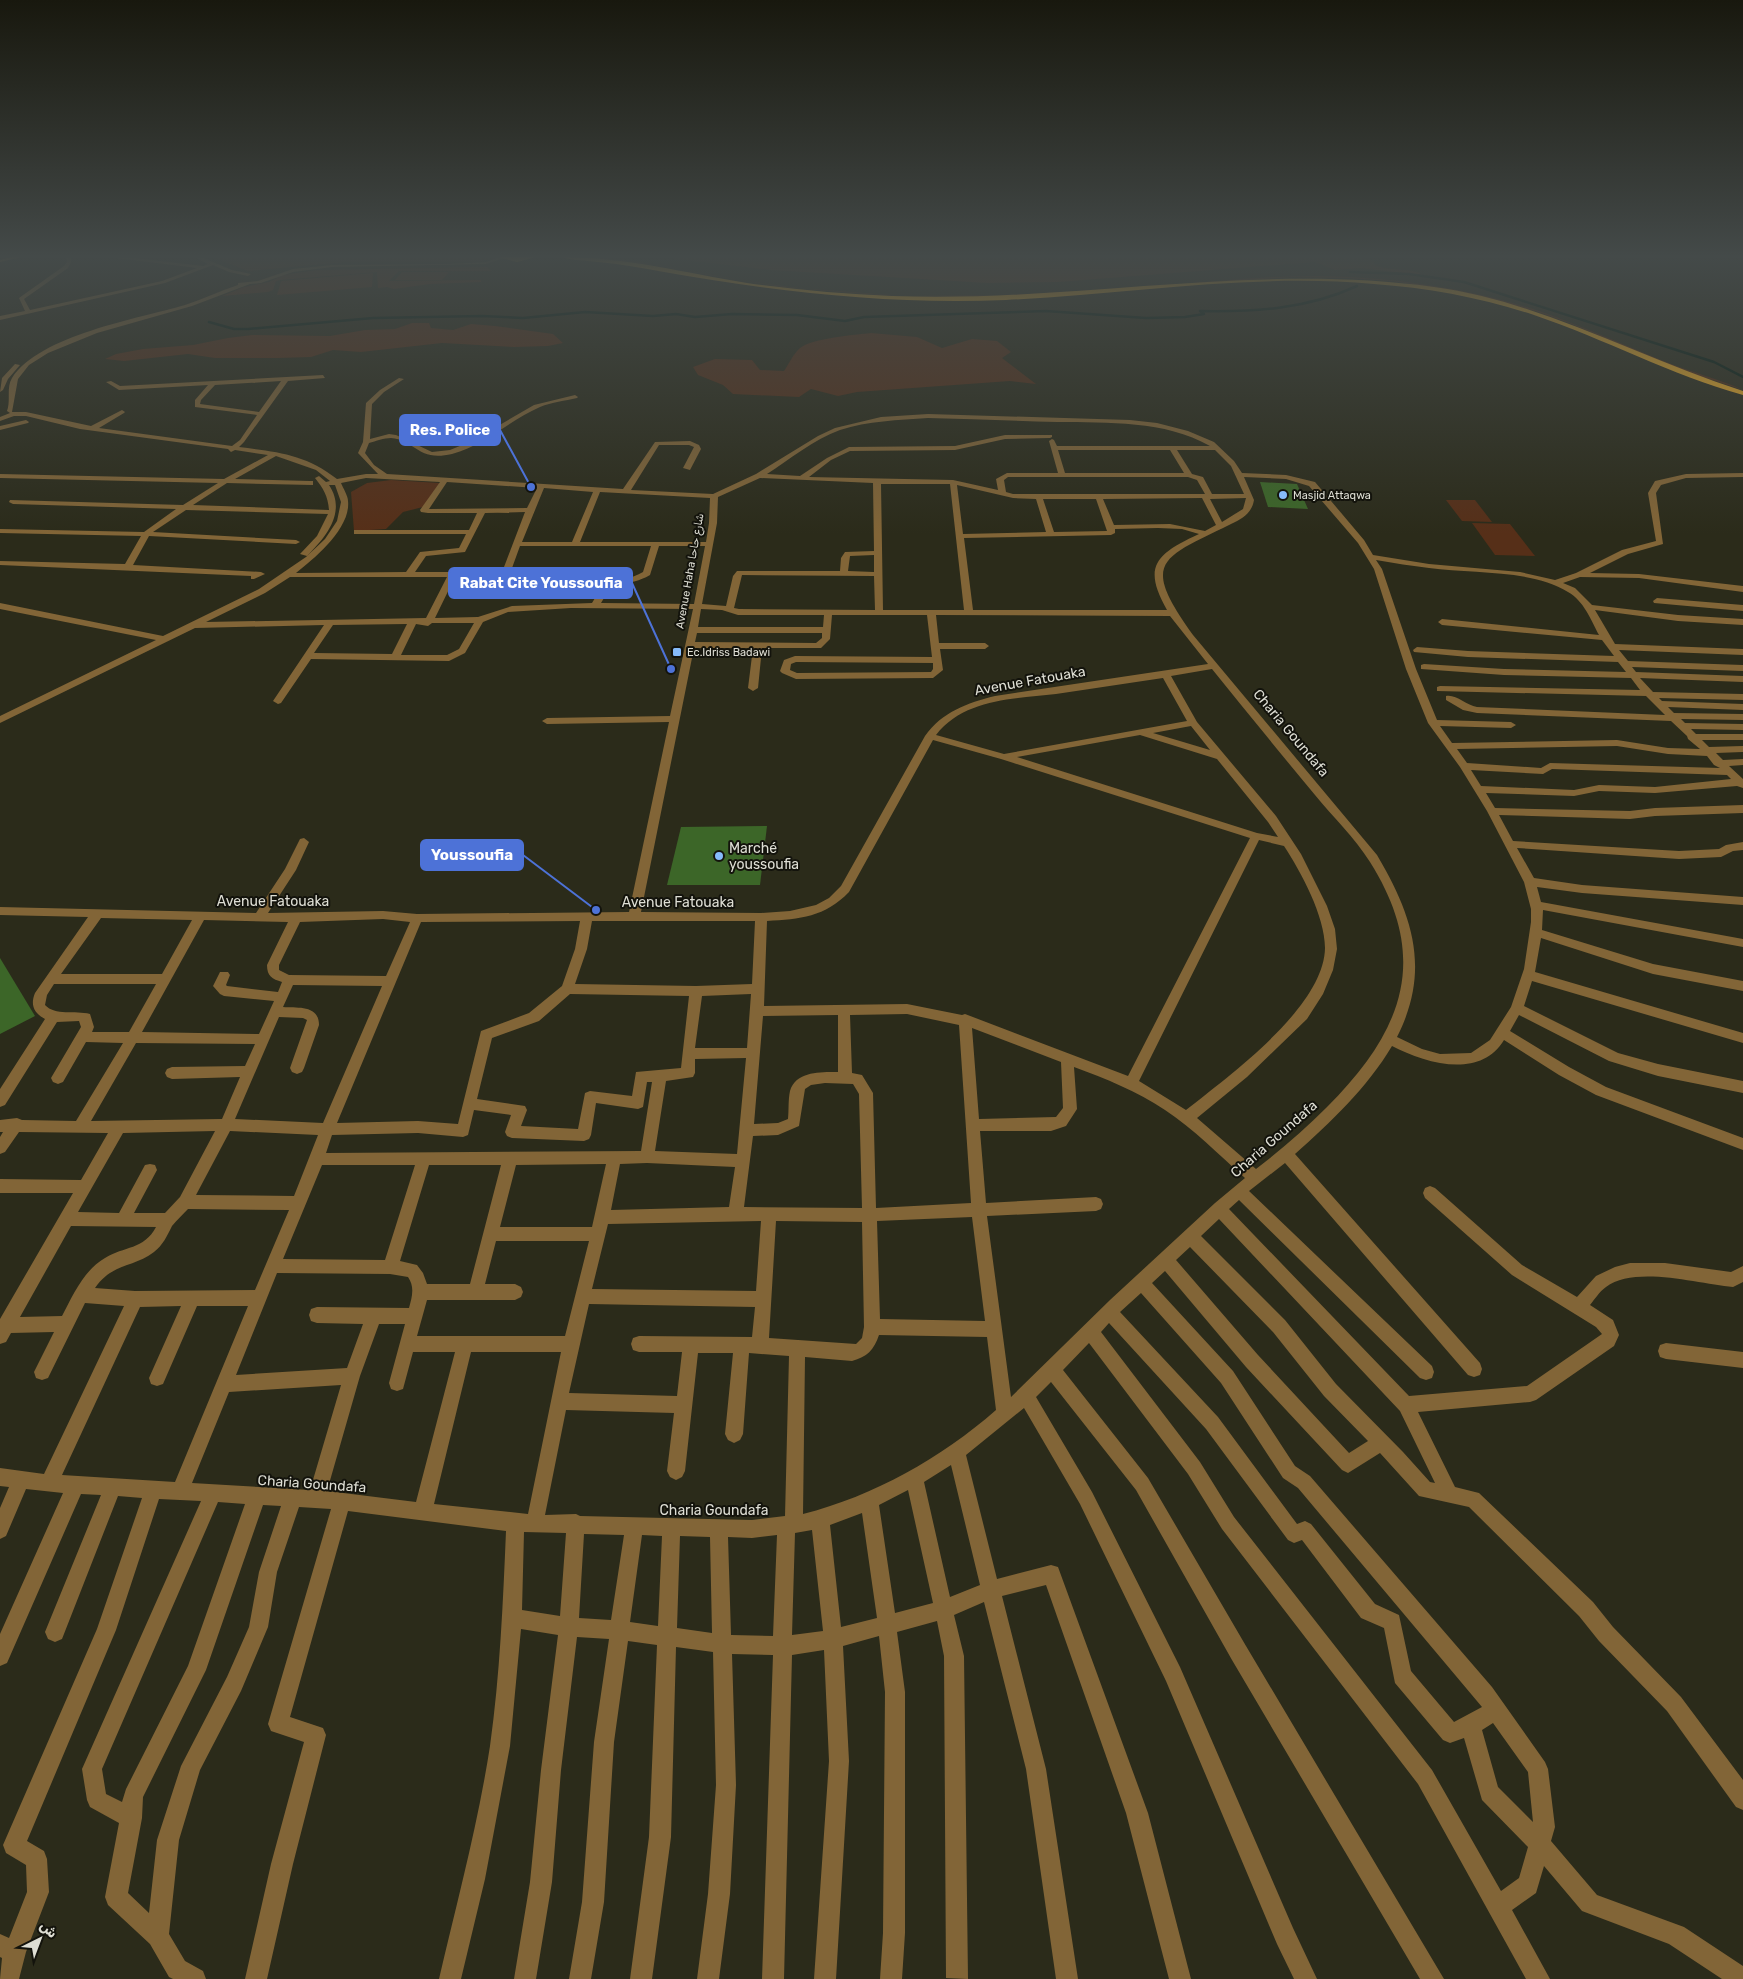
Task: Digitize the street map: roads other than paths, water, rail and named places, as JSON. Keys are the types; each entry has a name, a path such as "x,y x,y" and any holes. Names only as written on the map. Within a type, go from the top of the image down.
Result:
{"highway":[{"path":"1626,349 1673,369 1743,392"},
{"path":"1641,349 1697,372 1743,387"}],"street":[{"path":"0,390 4,378 11,371 42,349"},
{"path":"26,422 1,430 2,419 11,412 11,387 15,378 29,363 54,349"},
{"path":"109,382 119,388 323,377"},
{"path":"232,449 242,441 286,379"},
{"path":"386,476 372,466 361,453 366,442 369,403 382,391 401,379"},
{"path":"214,382 198,400 197,406 262,414"},
{"path":"366,442 378,438 395,437 427,453 453,452 473,443 532,408 548,402 575,397"},
{"path":"0,411 26,414 67,425 153,439"},
{"path":"93,428 122,412"},
{"path":"714,496 759,476 820,437 862,422 913,416 1113,421 1155,425 1191,435 1227,456 1249,496 1039,497 1002,493 953,482 877,482 759,476"},
{"path":"0,720 262,591 290,575 323,548 336,532 343,518 345,505 342,492 328,474 306,462 277,453 232,449 2,419"},
{"path":"1048,419 1050,436 1062,475"},
{"path":"801,479 829,459 849,449 955,448 1009,437 1050,436"},
{"path":"635,492 667,442"},
{"path":"626,491 657,443 690,443 697,446 698,449 687,468"},
{"path":"1055,448 1216,448"},
{"path":"0,711 276,575 312,547 322,535 333,512 333,502 324,484 318,477 303,468 232,449"},
{"path":"1173,449 1189,475"},
{"path":"128,567 146,534 157,525 226,481 277,453"},
{"path":"1002,493 1000,479 1003,476 1189,475 1200,479 1220,526"},
{"path":"1239,475 1286,477 1312,484 1352,529 1372,557 1382,581 1411,669 1433,722 1451,746 1492,811 1530,882 1536,905 1535,932 1528,975 1517,1008 1495,1044 1482,1054 1471,1058 1430,1058 1389,1039"},
{"path":"1556,584 1579,575 1625,552 1660,542 1652,493 1656,484 1681,477 1743,475"},
{"path":"0,476 310,483"},
{"name":"Avenue Haha شارع حاحا","path":"324,484 366,476 386,476 714,496 712,523 693,630 634,916"},
{"path":"446,479 424,510 530,510"},
{"path":"877,482 879,613"},
{"path":"953,482 969,613"},
{"path":"276,575 495,575 503,573 508,568 530,510 542,486"},
{"path":"575,543 598,489"},
{"name":"Charia Goundafa","path":"0,1477 49,1483 342,1501 525,1522 719,1529 790,1525 820,1518 869,1500 914,1477 956,1452 1005,1414 1190,1236 1240,1191 1286,1154 1340,1101 1371,1067 1389,1039 1405,1004 1410,980 1411,955 1406,926 1392,891 1373,858 1171,613 1158,586 1158,567 1161,561 1177,547 1244,513 1249,506 1249,496"},
{"path":"1039,497 1050,534"},
{"path":"961,536 1111,533 1112,527 1099,497"},
{"path":"12,502 333,512"},
{"path":"409,574 423,554 461,551 482,511"},
{"path":"1112,527 1176,526 1192,528 1204,533"},
{"path":"0,531 146,534 296,542"},
{"path":"358,532 472,532"},
{"path":"516,544 708,544"},
{"path":"595,606 602,590 610,584 620,580 633,580 646,573 656,544"},
{"path":"844,573 845,558 848,554 877,553"},
{"path":"1372,557 1429,566 1520,574 1556,584 1576,594 1589,607 1605,638 1622,662 1649,694 1718,763 1737,778"},
{"path":"0,563 261,574 254,577"},
{"path":"482,585 502,583 503,573"},
{"path":"732,646 735,630 734,611 737,576 740,573 877,574"},
{"path":"428,622 452,574"},
{"path":"1579,575 1639,576 1743,589"},
{"path":"1657,601 1743,608"},
{"path":"0,606 164,639"},
{"path":"193,625 412,623 480,620 512,609 595,606 828,613 1171,613"},
{"path":"1589,607 1678,618 1743,622"},
{"path":"690,645 818,646 825,642 828,613"},
{"path":"932,613 936,646 938,671 927,676 796,676 786,672 787,662 795,659 937,660"},
{"path":"308,656 442,659 454,657 462,651 480,620"},
{"path":"1442,622 1605,638"},
{"path":"278,701 330,623"},
{"path":"395,658 412,623"},
{"path":"693,630 827,630"},
{"path":"753,688 758,646"},
{"path":"936,646 985,646"},
{"path":"1612,647 1743,652"},
{"path":"1417,650 1456,654 1526,654 1622,662 1743,668"},
{"name":"Avenue Fatouaka","path":"0,911 296,918 383,915 417,918 761,917 798,914 819,909 846,888 930,736 939,723 956,712 977,704 1214,666"},
{"path":"1424,667 1474,672 1572,672 1634,676 1743,678"},
{"path":"1166,675 1193,723 1288,843 1310,882 1329,929 1331,949 1327,970 1317,994 1302,1015 1242,1073 1186,1118"},
{"path":"1440,689 1743,697"},
{"path":"1449,698 1459,705 1478,710 1518,714 1743,717"},
{"path":"1658,704 1743,707"},
{"path":"547,720 674,719"},
{"path":"1433,722 1512,725"},
{"path":"1005,757 1193,723"},
{"path":"1680,726 1743,727"},
{"path":"1139,732 1219,756"},
{"path":"930,736 1005,757 1256,836 1288,843"},
{"path":"1691,737 1743,737"},
{"path":"1451,746 1617,743 1668,752 1707,752 1743,749"},
{"path":"1718,763 1743,762"},
{"path":"1464,766 1543,771 1550,766 1737,778"},
{"path":"1478,789 1574,792 1599,788 1655,790 1737,778"},
{"path":"1492,811 1630,815 1655,812 1743,809"},
{"path":"1131,1084 1256,836"},
{"path":"259,917 290,870 304,842"},
{"path":"1509,844 1679,855 1721,853 1730,848 1743,846"},
{"path":"1530,882 1582,889 1743,900"},
{"path":"1536,905 1743,943"},
{"path":"58,1078 88,1027 85,1018 78,1016 53,1017 44,1013 38,1007 38,1001 97,914"},
{"path":"80,1126 133,1037 201,915"},
{"path":"0,1126 16,1124 119,1127 226,1124 327,1129 418,1127 462,1131 486,1035 534,1017 567,989 580,949 587,917"},
{"path":"736,1214 747,1130 757,1010 761,917"},
{"path":"296,918 273,965 273,971 277,976 289,980 389,981"},
{"path":"180,1490 318,1159 327,1129 417,918"},
{"path":"1535,932 1653,969 1743,986"},
{"path":"224,975 219,986 224,991 281,996"},
{"path":"1528,975 1743,1038"},
{"path":"52,979 166,979"},
{"path":"42,1372 82,1295 100,1270 110,1263 138,1254 150,1246 159,1236 168,1220 185,1202 226,1124 289,980"},
{"path":"567,989 696,992 758,989"},
{"path":"469,1104 520,1110 512,1132 584,1135 590,1097 638,1103 641,1076 688,1073 688,1054 696,992"},
{"path":"1517,1008 1596,1048 1628,1061 1658,1070 1743,1087"},
{"path":"844,1009 845,1077"},
{"path":"757,1010 907,1009 930,1011 965,1020 1131,1084 1158,1097 1186,1118 1256,1178"},
{"path":"274,1012 305,1013 312,1018 313,1025 297,1068"},
{"path":"0,1101 53,1017"},
{"path":"965,1020 979,1211 1005,1414"},
{"path":"1503,1033 1564,1071 1601,1091 1743,1144"},
{"path":"82,1037 262,1039"},
{"path":"688,1054 752,1053"},
{"path":"973,1125 1051,1125 1062,1122 1070,1109 1067,1059"},
{"path":"172,1073 248,1071"},
{"path":"647,1157 660,1076"},
{"path":"639,1344 760,1345 797,1350 852,1353 859,1352 870,1342 872,1327 866,1093 857,1079 845,1077 809,1079 803,1082 797,1091 794,1122 788,1128 779,1130 747,1130"},
{"path":"0,1148 16,1124"},
{"path":"67,1324 5,1322 68,1219 119,1127"},
{"path":"1286,1154 1474,1369"},
{"path":"318,1159 647,1157 742,1161"},
{"path":"450,1979 474,1879 500,1746 512,1618 525,1522 559,1401 614,1158"},
{"path":"390,1267 424,1159"},
{"path":"476,1291 510,1159"},
{"path":"123,1219 150,1170"},
{"path":"0,1186 86,1186"},
{"path":"1240,1191 1426,1372"},
{"path":"1406,1405 1530,1394 1608,1340 1610,1335 1607,1326 1517,1270 1430,1193"},
{"path":"185,1202 299,1202"},
{"path":"602,1217 736,1214 870,1215 1096,1204"},
{"path":"1219,1209 1406,1405 1450,1495"},
{"path":"760,1345 769,1215"},
{"path":"68,1219 168,1220"},
{"path":"492,1234 598,1234"},
{"path":"1190,1236 1279,1326 1330,1390 1425,1490 1473,1499 1586,1610 1606,1634 1674,1704 1743,1800"},
{"path":"1166,1260 1252,1361 1348,1464 1381,1442"},
{"path":"272,1266 390,1267 412,1270 418,1278 421,1292 397,1383"},
{"path":"1579,1307 1599,1282 1614,1273 1650,1270 1733,1280 1743,1273"},
{"path":"1142,1283 1228,1377 1289,1472 1304,1482 1485,1694 1538,1769 1544,1827 1528,1884 1498,1907"},
{"path":"421,1292 515,1292"},
{"path":"82,1295 136,1299 259,1298"},
{"path":"583,1296 763,1299"},
{"path":"157,1378 192,1298"},
{"path":"49,1483 136,1299"},
{"path":"1109,1312 1212,1423 1294,1534 1305,1530 1368,1611 1392,1622 1402,1676 1450,1733 1471,1725 1496,1710"},
{"path":"317,1315 414,1316"},
{"path":"316,1499 352,1376 374,1316"},
{"path":"872,1327 994,1329"},
{"path":"1090,1332 1194,1468 1228,1523 1425,1777 1539,1979"},
{"path":"407,1344 571,1344"},
{"path":"423,1511 465,1344"},
{"path":"676,1471 690,1345"},
{"path":"734,1434 742,1345"},
{"path":"773,1979 784,1646 797,1350"},
{"path":"1666,1351 1743,1360"},
{"path":"1051,1368 1142,1484 1239,1653 1433,1979"},
{"path":"224,1384 352,1376"},
{"path":"1025,1395 1086,1498 1173,1674 1285,1936 1306,1979"},
{"path":"559,1401 684,1405"},
{"path":"956,1452 1036,1769 1067,1979"},
{"path":"914,1477 954,1656 958,1979"},
{"path":"0,1530 21,1479"},
{"path":"0,1656 76,1484"},
{"path":"55,1632 113,1487"},
{"path":"8,1979 8,1949 38,1892 36,1858 14,1845 106,1630 153,1490"},
{"path":"131,1818 97,1800 92,1770 213,1494"},
{"path":"195,1979 177,1969 158,1936 116,1897 131,1818 133,1796 196,1670 257,1496"},
{"path":"158,1936 168,1840 191,1766 234,1684 258,1627 268,1572 292,1497"},
{"path":"869,1500 895,1692 894,1933 891,1979"},
{"path":"256,1979 282,1864 316,1735 278,1724 342,1501"},
{"path":"820,1518 833,1639 839,1761 825,1979"},
{"path":"525,1979 541,1882 551,1770 569,1627 576,1523"},
{"path":"580,1979 593,1902 604,1742 634,1525"},
{"path":"641,1979 660,1837 671,1526"},
{"path":"708,1979 719,1894 726,1785 719,1529"},
{"path":"512,1618 569,1627 618,1630 666,1638 722,1644 784,1646 833,1639 943,1610 991,1590 1051,1574 1137,1813 1180,1979"},
{"path":"1471,1725 1489,1793 1539,1844 1590,1903 1676,1935 1742,1979"}],"waterway":[{"path":"1674,349 1714,362 1743,377"}],"place":[{"name":"Res. Police","path":"531,487"},
{"name":"Masjid Attaqwa","path":"1283,495"},
{"name":"Ec.Idriss Badawi","path":"677,652"},
{"name":"Rabat Cite Youssoufia","path":"671,669"},
{"name":"Marché youssoufia","path":"719,856"},
{"name":"Youssoufia","path":"596,910"}]}
